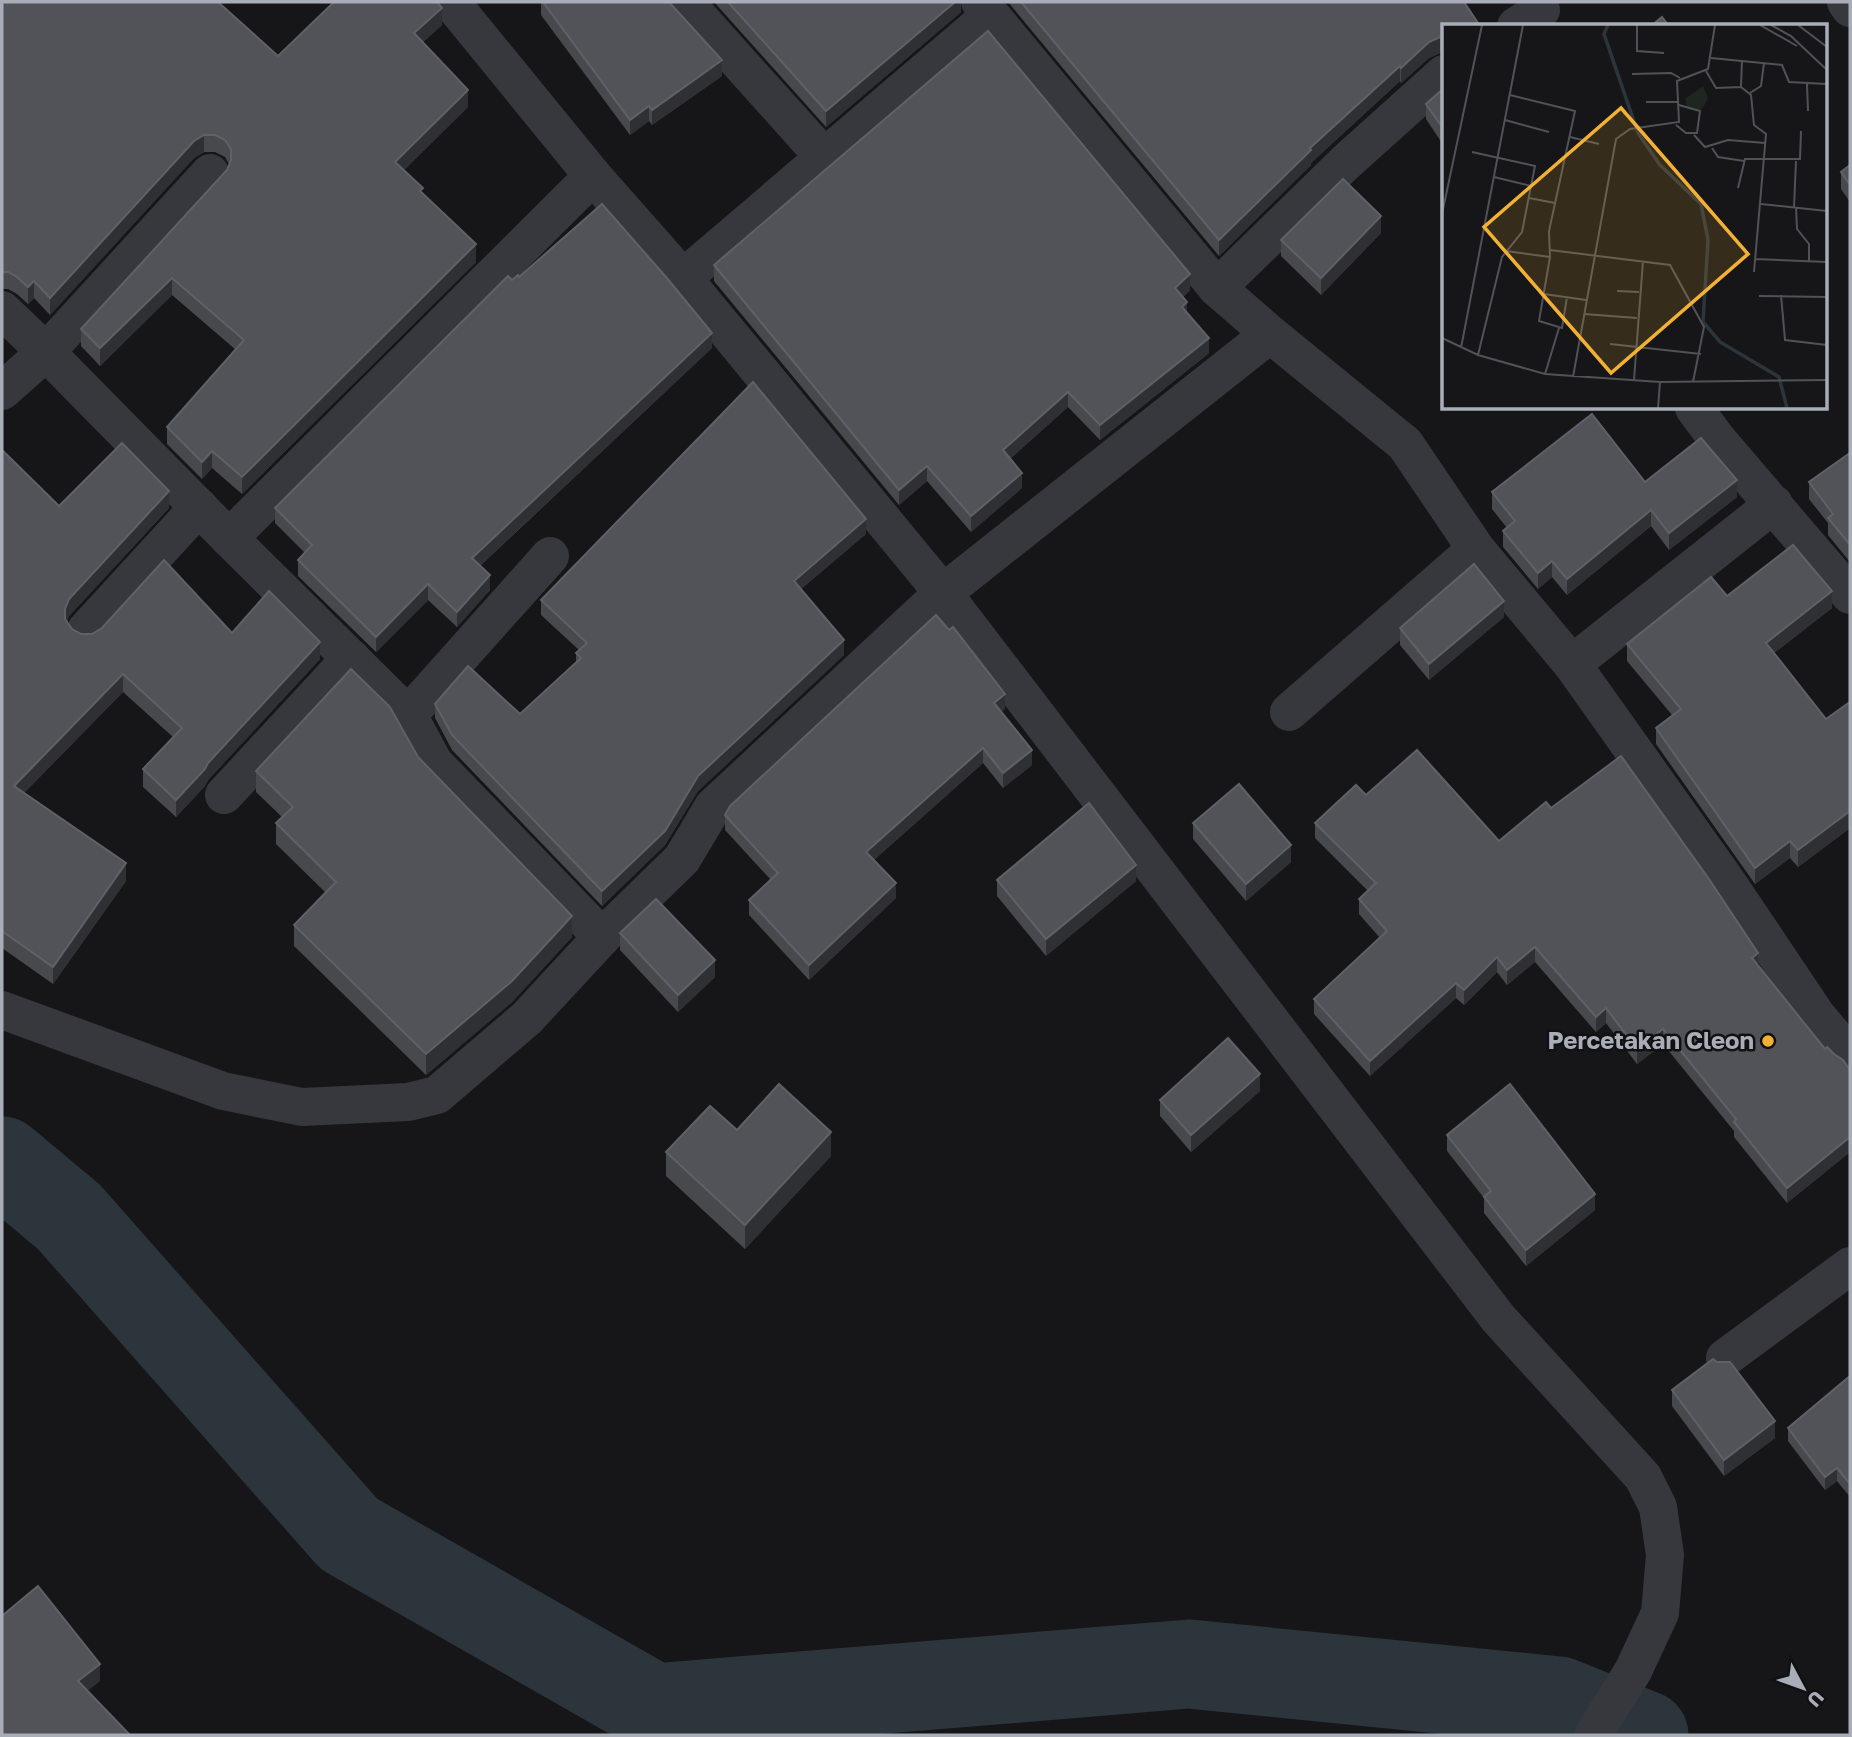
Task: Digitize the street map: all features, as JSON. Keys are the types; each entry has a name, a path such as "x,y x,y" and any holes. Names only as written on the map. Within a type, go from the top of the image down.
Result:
{"street":[{"path":"451,2 593,176 683,278 943,593 1498,1318 1643,1477 1658,1507 1665,1555 1660,1613 1633,1671 1593,1735"},
{"path":"685,2 824,157"},
{"path":"1846,2 1850,8"},
{"path":"683,278 824,157 985,9 1217,288 1405,444 1476,549 1572,664 1727,882 1817,1016 1850,1055"},
{"path":"1217,288 1345,163 1442,76"},
{"path":"2,391 46,352 210,173"},
{"path":"229,538 593,176"},
{"path":"2,310 408,715 435,763 602,937"},
{"path":"2,1010 223,1091 302,1107 408,1102 437,1095 527,1018 602,937 682,859 713,807 943,593 1270,334"},
{"path":"1695,410 1850,595"},
{"path":"1572,664 1774,504"},
{"path":"86,630 199,506"},
{"path":"1289,712 1476,549"},
{"path":"408,715 550,556"},
{"path":"225,795 351,658"},
{"path":"1725,1357 1850,1266"}],"building":[{"path":"2,2 218,2 278,56 334,2 437,2 442,8 414,33 468,90 395,162 423,188 420,191 476,244 242,477 212,451 202,462 167,427 244,340 172,278 100,348 81,329 227,170 231,149 225,140 215,135 204,135 194,141 50,298 34,281 28,287 17,277 2,272"},
{"path":"543,2 669,2 722,60 652,110 649,106 630,120"},
{"path":"728,2 955,2 826,111"},
{"path":"1021,2 1464,2 1479,24 1442,24 1442,37 1429,42 1401,68 1400,66 1310,148 1311,150 1219,240"},
{"path":"1662,17 1667,24 1653,24"},
{"path":"988,31 1190,274 1175,288 1187,302 1182,307 1209,338 1100,425 1068,392 1003,450 1022,473 971,516 927,466 899,490 714,265"},
{"path":"1442,90 1442,127 1426,104"},
{"path":"1850,165 1850,185 1841,172"},
{"path":"1343,179 1381,216 1321,278 1281,240"},
{"path":"602,204 712,333 472,558 490,575 457,612 428,584 376,637 298,560 312,545 275,508 508,276 512,280 518,275 519,277"},
{"path":"753,382 866,519 794,581 844,640 698,776 665,831 602,891 452,735 435,704 468,666 520,714 581,658 576,653 587,643 541,600"},
{"path":"1592,414 1645,482 1701,438 1737,480 1669,533 1651,510 1567,579 1552,561 1538,573 1503,531 1515,521 1492,492"},
{"path":"122,443 169,491 69,599 65,619 72,629 81,634 92,634 102,628 164,560 232,633 269,591 320,642 176,800 143,769 182,728 123,674 14,786 126,863 53,967 2,931 2,450 59,506"},
{"path":"1850,453 1850,545 1828,518 1833,514 1809,482"},
{"path":"1793,545 1832,591 1766,643 1826,719 1850,702 1850,811 1798,850 1790,841 1755,868 1656,728 1681,709 1627,644 1711,577 1727,596"},
{"path":"1474,564 1504,601 1429,664 1400,628"},
{"path":"936,615 949,630 953,627 1005,694 994,703 1032,750 1003,773 983,748 866,852 896,883 809,965 749,900 778,873 725,815 730,806"},
{"path":"351,669 390,707 418,757 572,916 512,981 426,1054 294,925 336,882 276,823 293,807 256,771"},
{"path":"1417,750 1499,841 1546,802 1551,808 1621,756 1758,953 1752,958 1825,1049 1827,1047 1843,1060 1850,1070 1850,1137 1787,1188 1734,1122 1736,1119 1663,1029 1637,1049 1606,1008 1596,1017 1535,947 1507,970 1497,957 1464,990 1456,983 1370,1061 1314,999 1387,931 1359,899 1376,883 1315,823 1356,785 1366,795"},
{"path":"1239,784 1291,845 1246,884 1193,823"},
{"path":"1089,803 1136,865 1046,939 997,880"},
{"path":"656,899 715,960 678,995 620,933"},
{"path":"1228,1038 1260,1074 1191,1135 1160,1100"},
{"path":"779,1084 831,1132 745,1225 666,1152 710,1106 737,1130"},
{"path":"1510,1084 1595,1194 1526,1250 1484,1197 1491,1191 1447,1135"},
{"path":"1713,1359 1717,1362 1730,1362 1775,1421 1724,1460 1672,1390"},
{"path":"1850,1376 1850,1484 1837,1468 1825,1477 1788,1428"},
{"path":"38,1586 100,1664 78,1681 130,1735 2,1735 2,1616"}],"waterway":[{"path":"2,1161 69,1217 349,1534 654,1708 1189,1664 1559,1701 1644,1735"}],"place":[{"name":"Percetakan Cleon","path":"1768,1041"}]}
